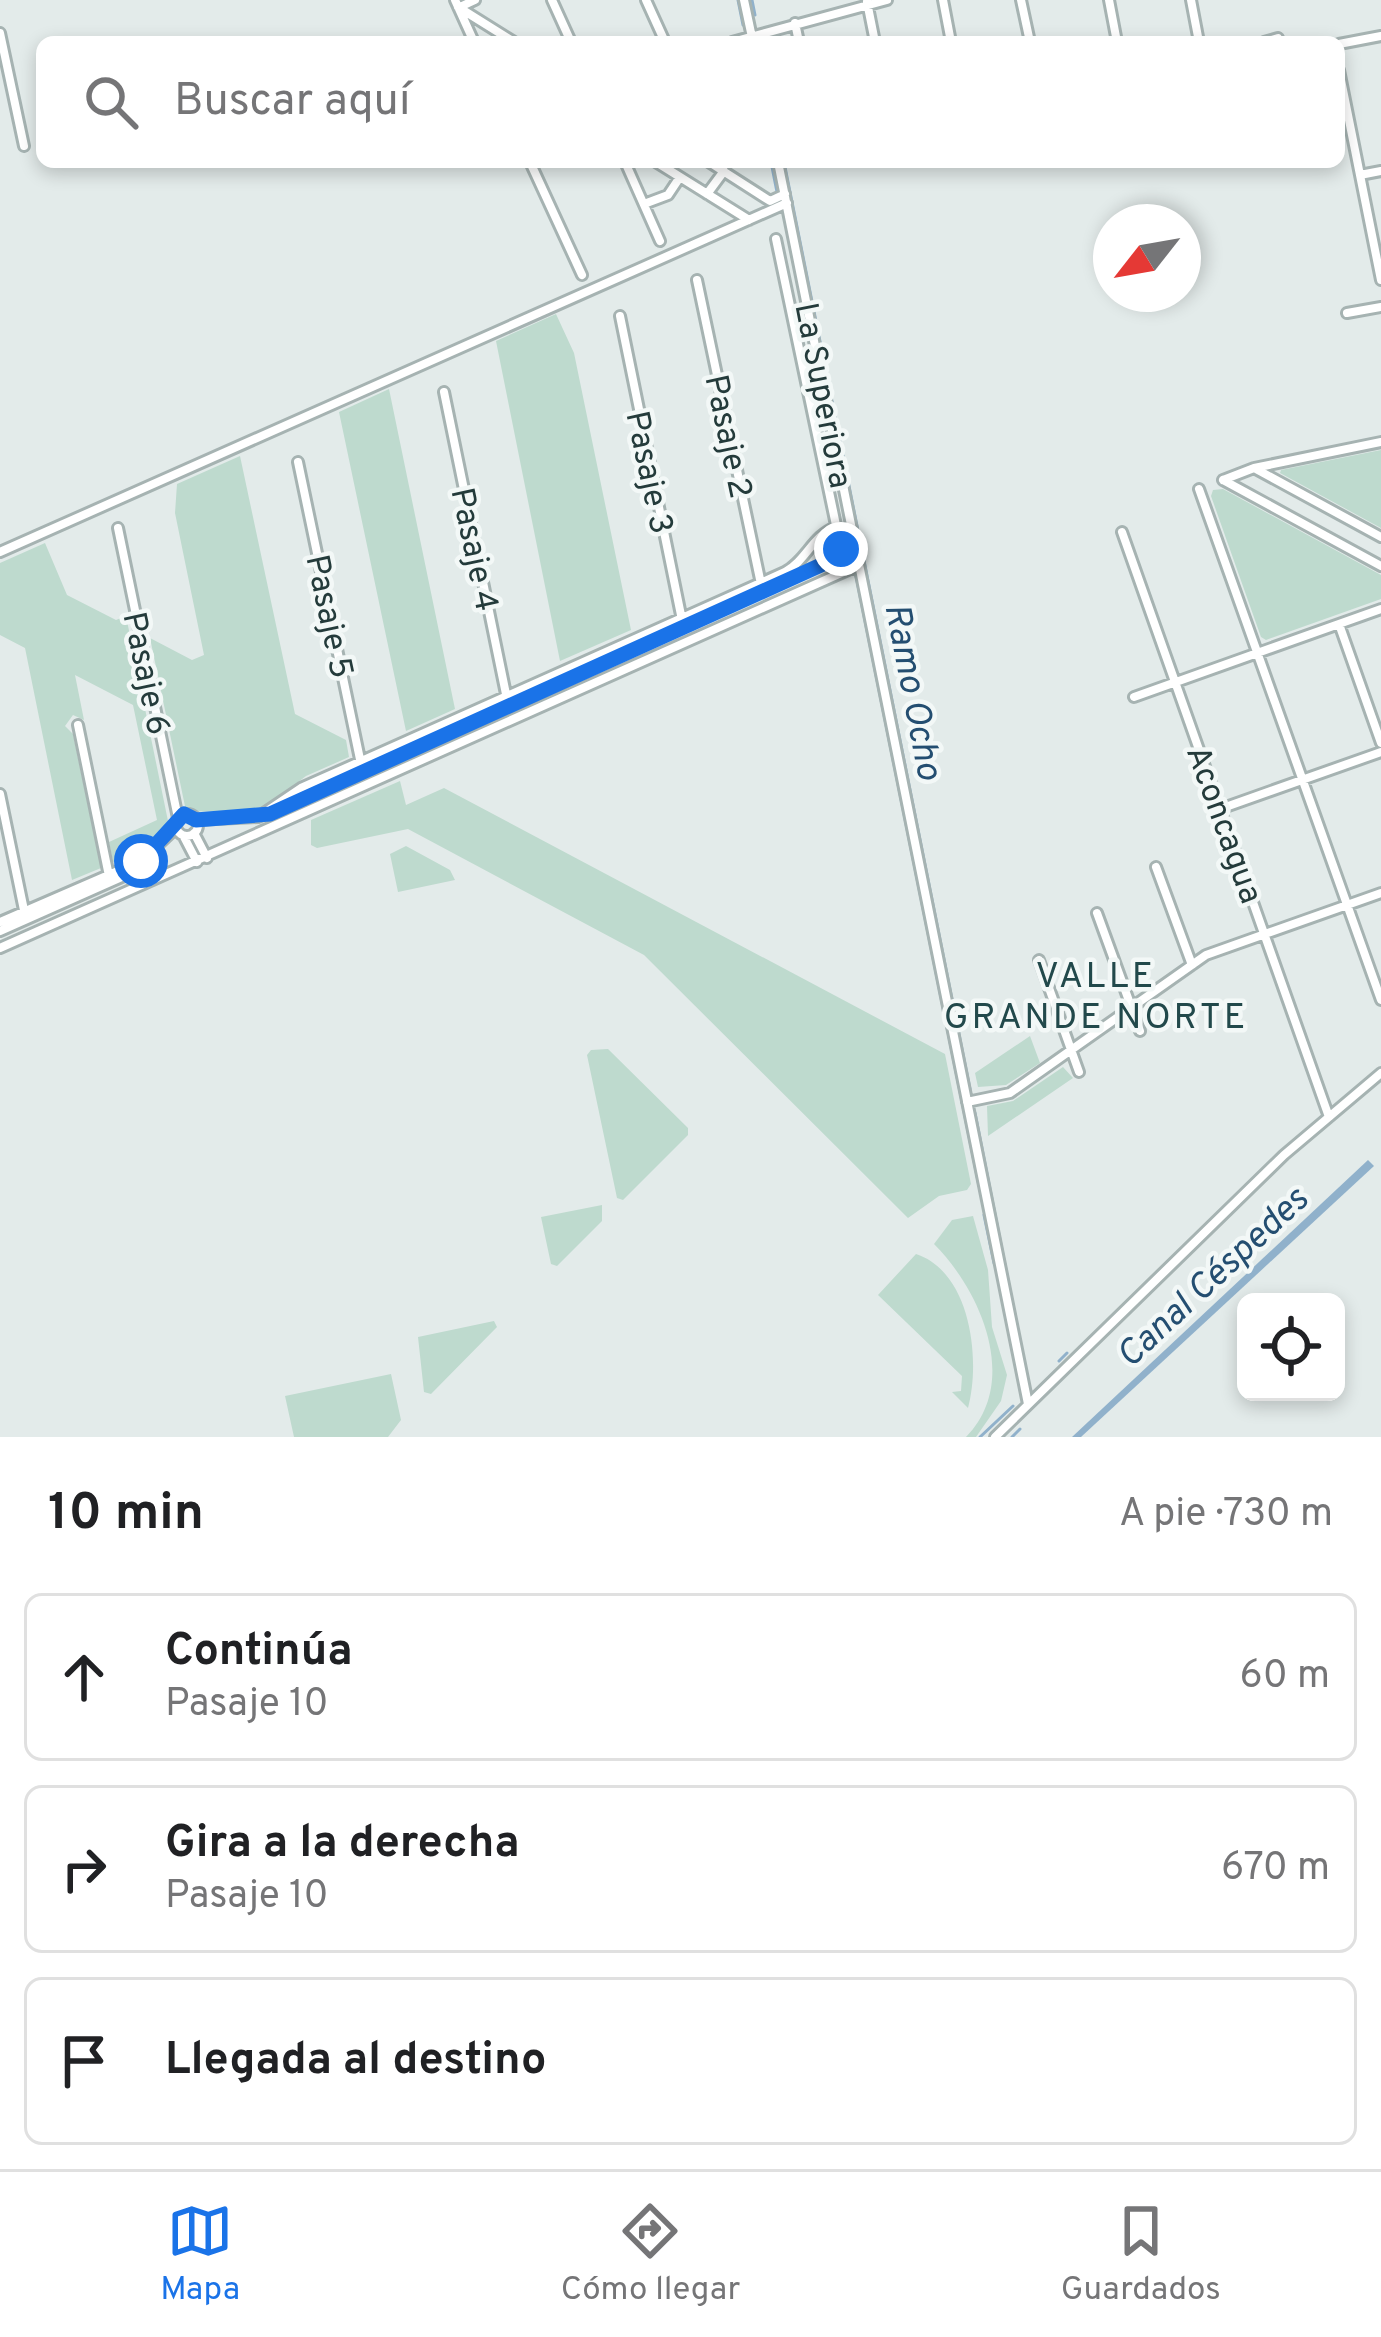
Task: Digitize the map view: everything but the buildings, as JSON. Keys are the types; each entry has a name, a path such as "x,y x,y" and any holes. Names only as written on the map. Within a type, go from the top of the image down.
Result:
{"street":[{"path":"456,4 475,0"},
{"path":"552,0 566,36"},
{"path":"646,0 662,36"},
{"path":"744,0 752,36"},
{"path":"758,36 887,0"},
{"path":"943,0 950,36"},
{"path":"1022,0 1029,36"},
{"path":"1109,0 1116,36"},
{"path":"1191,0 1198,36"},
{"path":"867,3 874,36"},
{"path":"456,4 471,36"},
{"path":"456,4 505,36"},
{"path":"795,23 798,36"},
{"path":"0,33 24,146"},
{"path":"1345,43 1381,36"},
{"path":"1345,100 1381,280"},
{"path":"533,168 582,275"},
{"path":"628,168 661,241"},
{"path":"666,168 749,220"},
{"path":"707,194 721,168"},
{"path":"723,168 770,201 786,198"},
{"name":"La Superiora","path":"779,168 1028,1404"},
{"path":"1360,176 1381,171"},
{"path":"644,204 668,194 680,177"},
{"path":"0,552 749,220 786,198"},
{"path":"0,926 110,878 196,820 258,817 682,622 838,557 836,527 776,239"},
{"name":"Pasaje 2","path":"698,280 762,587"},
{"path":"1347,314 1381,307"},
{"name":"Pasaje 3","path":"620,316 682,622"},
{"name":"Pasaje 4","path":"444,392 508,702"},
{"path":"1381,442 1254,468 1222,480 1381,566"},
{"name":"Pasaje 5","path":"298,462 362,766"},
{"path":"1254,468 1381,537"},
{"path":"1199,489 1381,1000"},
{"path":"762,587 799,565 820,534 836,527"},
{"name":"Pasaje 6","path":"118,528 183,829 202,860"},
{"name":"Aconcagua","path":"1122,532 1329,1117"},
{"path":"0,948 859,566"},
{"path":"1134,697 1381,609"},
{"path":"1339,624 1381,742"},
{"path":"78,725 110,878"},
{"path":"1220,809 1381,752"},
{"path":"0,794 25,915"},
{"path":"183,829 188,814 196,820"},
{"path":"1156,867 1192,965"},
{"path":"968,1102 1010,1093 1192,965 1381,893"},
{"path":"1097,913 1141,1031"},
{"path":"1039,960 1079,1072"},
{"path":"1002,1435 1028,1404 1381,1073"}],"green space":[{"path":"556,314 574,353 631,630 560,661 496,341"},
{"path":"389,389 455,709 406,731 339,412"},
{"path":"1381,450 1381,528 1280,473 1281,470"},
{"path":"240,456 295,714 346,740 349,757 306,776 258,813 186,811 150,638 192,660 204,655 175,513 177,484"},
{"path":"1223,489 1381,575 1381,599 1266,640 1261,637 1211,496 1213,490"},
{"path":"45,543 67,595 116,620 126,616 168,821 150,846 113,862 109,842 157,820 133,705 75,675 84,720 73,715 65,726 73,734 101,868 72,880 25,648 0,635 0,563"},
{"path":"400,781 406,805 444,788 945,1054 971,1184 967,1190 939,1196 908,1218 644,955 408,829 317,848 311,845 311,820"},
{"path":"406,846 450,870 455,880 398,892 390,854"},
{"path":"1030,1036 1040,1063 1006,1085 978,1087 975,1073"},
{"path":"608,1049 688,1128 688,1135 623,1200 617,1198 587,1055 591,1050"},
{"path":"1063,1067 1073,1078 988,1136 987,1106 1013,1101"},
{"path":"602,1205 602,1221 557,1266 551,1264 541,1217"},
{"path":"973,1216 988,1270 992,1327 1007,1375 1001,1401 976,1437 966,1437 982,1415 991,1390 988,1337 966,1286 934,1244 952,1220"},
{"path":"916,1254 935,1264 960,1298 972,1343 968,1408 952,1392 961,1391 962,1376 878,1295"},
{"path":"494,1321 497,1327 431,1394 424,1392 418,1337"},
{"path":"391,1374 401,1420 388,1437 294,1437 285,1396"}],"water":[{"path":"1368,1160 1374,1166 1081,1437 1072,1437"}],"waterway":[{"path":"738,0 743,25"},
{"name":"Ramo Ocho","path":"752,0 755,15"},
{"path":"772,168 777,192"},
{"name":"Ramo Ocho","path":"785,168 970,1089"},
{"path":"855,571 979,1186"},
{"name":"Ramo Ocho","path":"975,1113 1022,1351"},
{"path":"984,1215 994,1263"},
{"path":"1059,1361 1067,1353"},
{"path":"980,1437 1013,1406"},
{"path":"1012,1437 1020,1429"}],"district":[{"name":"VALLE GRANDE NORTE","path":"1096,994"}],"route":[{"path":"141,861 184,814 196,820 270,814 830,561 841,549"}],"water label":[{"name":"Canal Céspedes","path":"1211,1276"}]}
